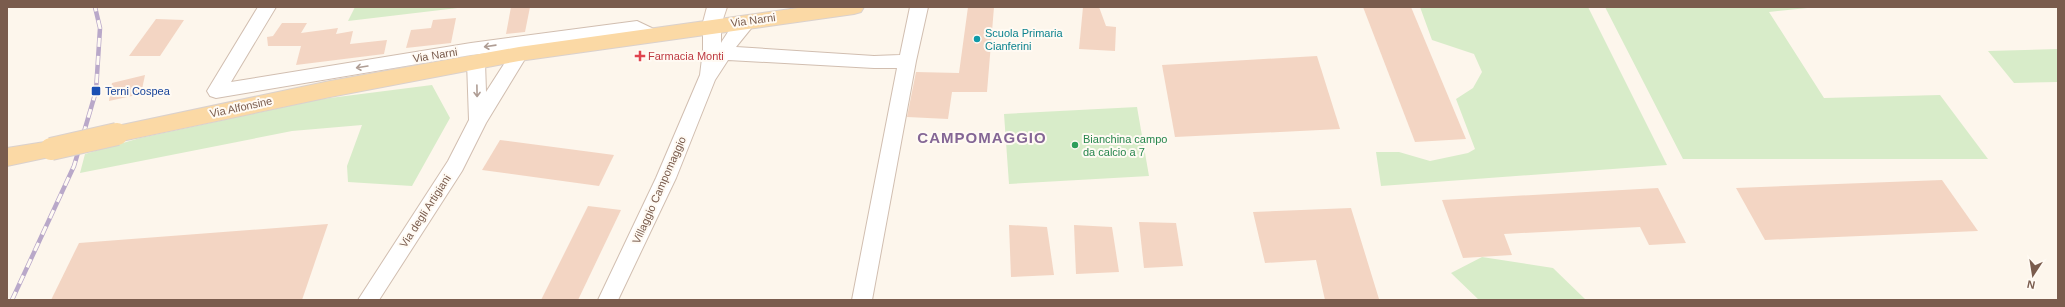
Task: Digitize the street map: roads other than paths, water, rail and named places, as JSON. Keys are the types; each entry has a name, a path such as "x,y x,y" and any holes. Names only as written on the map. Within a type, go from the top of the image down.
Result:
{"main road":[{"name":"Via Narni","path":"476,62 519,54 652,35 715,16 748,21 854,7"},
{"name":"Via Alfonsine","path":"7,157 330,89 476,62"}],"street":[{"name":"Via Narni","path":"267,7 216,91 471,49 638,27 652,35"},
{"path":"862,300 907,61 919,7"},
{"name":"Villaggio Campomaggio","path":"707,78 712,50 715,16"},
{"name":"Villaggio Campomaggio","path":"608,300 666,178 707,78 734,37 748,21"},
{"path":"724,53 874,62 907,61"},
{"name":"Via degli Artigiani","path":"368,300 455,166 478,120 519,54"},
{"name":"Via degli Artigiani","path":"476,62 478,120"}],"railway":[{"path":"12,300 74,166 96,91 100,28 95,7"}],"place":[{"name":"Scuola Primaria Cianferini","path":"977,39"},
{"name":"Farmacia Monti","path":"640,56"},
{"name":"Terni Cospea","path":"96,91"},
{"name":"Bianchina campo da calcio a 7","path":"1075,145"}],"district":[{"name":"CAMPOMAGGIO","path":"982,137"}]}
